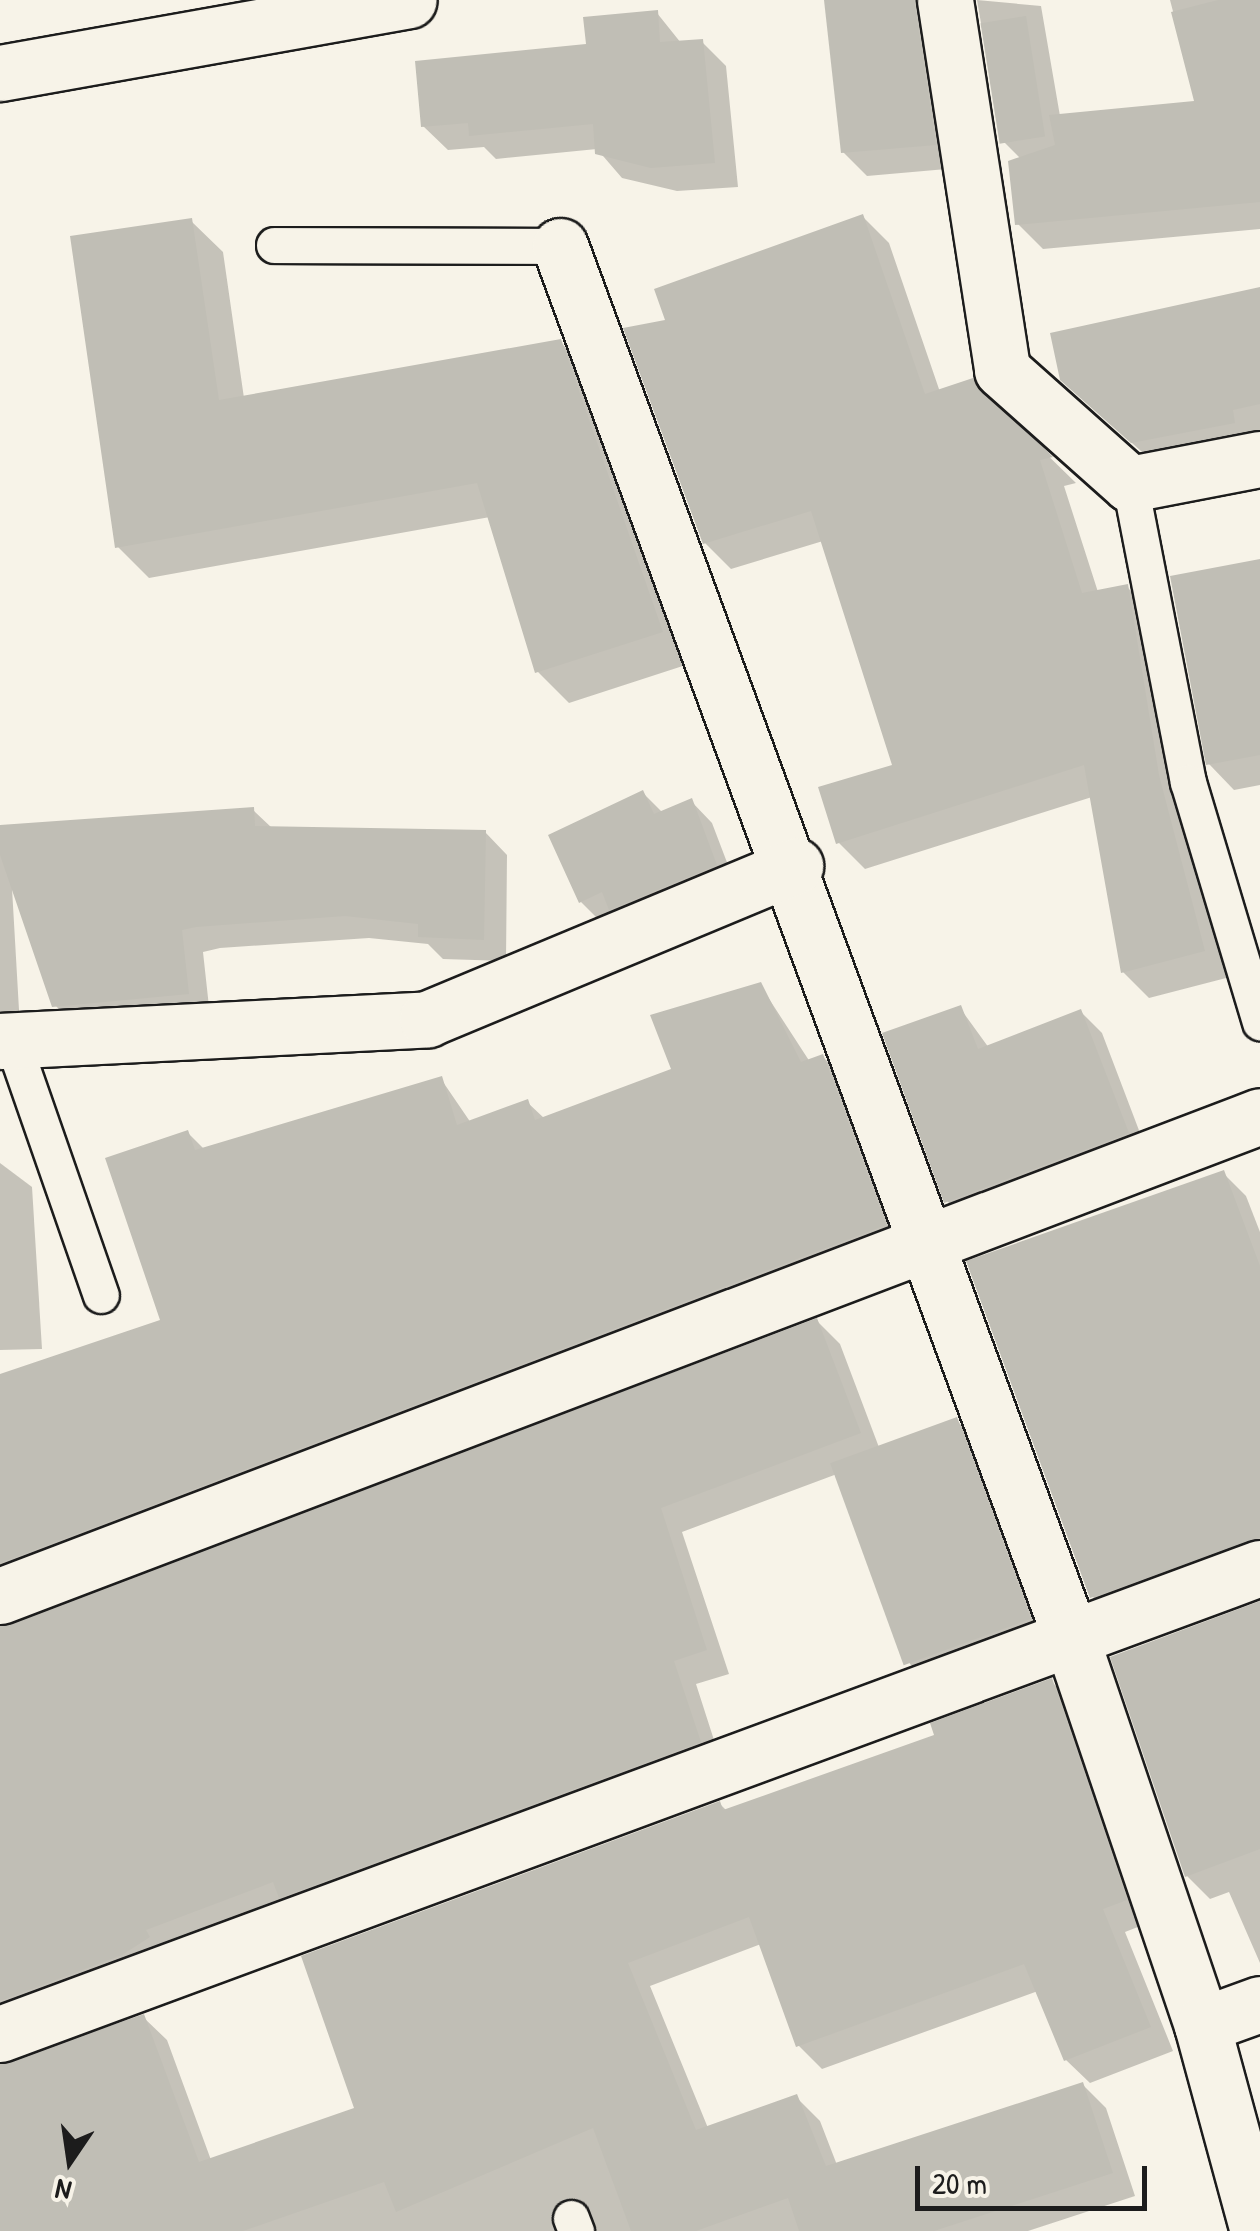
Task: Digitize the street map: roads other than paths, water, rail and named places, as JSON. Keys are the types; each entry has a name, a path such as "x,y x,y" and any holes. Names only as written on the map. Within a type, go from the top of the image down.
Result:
{"street":[{"path":"0,72 185,19 408,0"},
{"path":"945,0 1002,370 1130,484 1260,459"},
{"path":"560,246 795,866 923,1242 1072,1638 1202,2024 1258,2231"},
{"path":"6,1041 427,1019 795,866"},
{"path":"0,1596 1260,1116"},
{"path":"0,2034 1260,1568"},
{"path":"1202,2024 1260,2004"}],"lane":[{"path":"274,245 560,246"},
{"path":"1130,484 1188,782 1260,1022"},
{"path":"6,1041 101,1295"}]}
